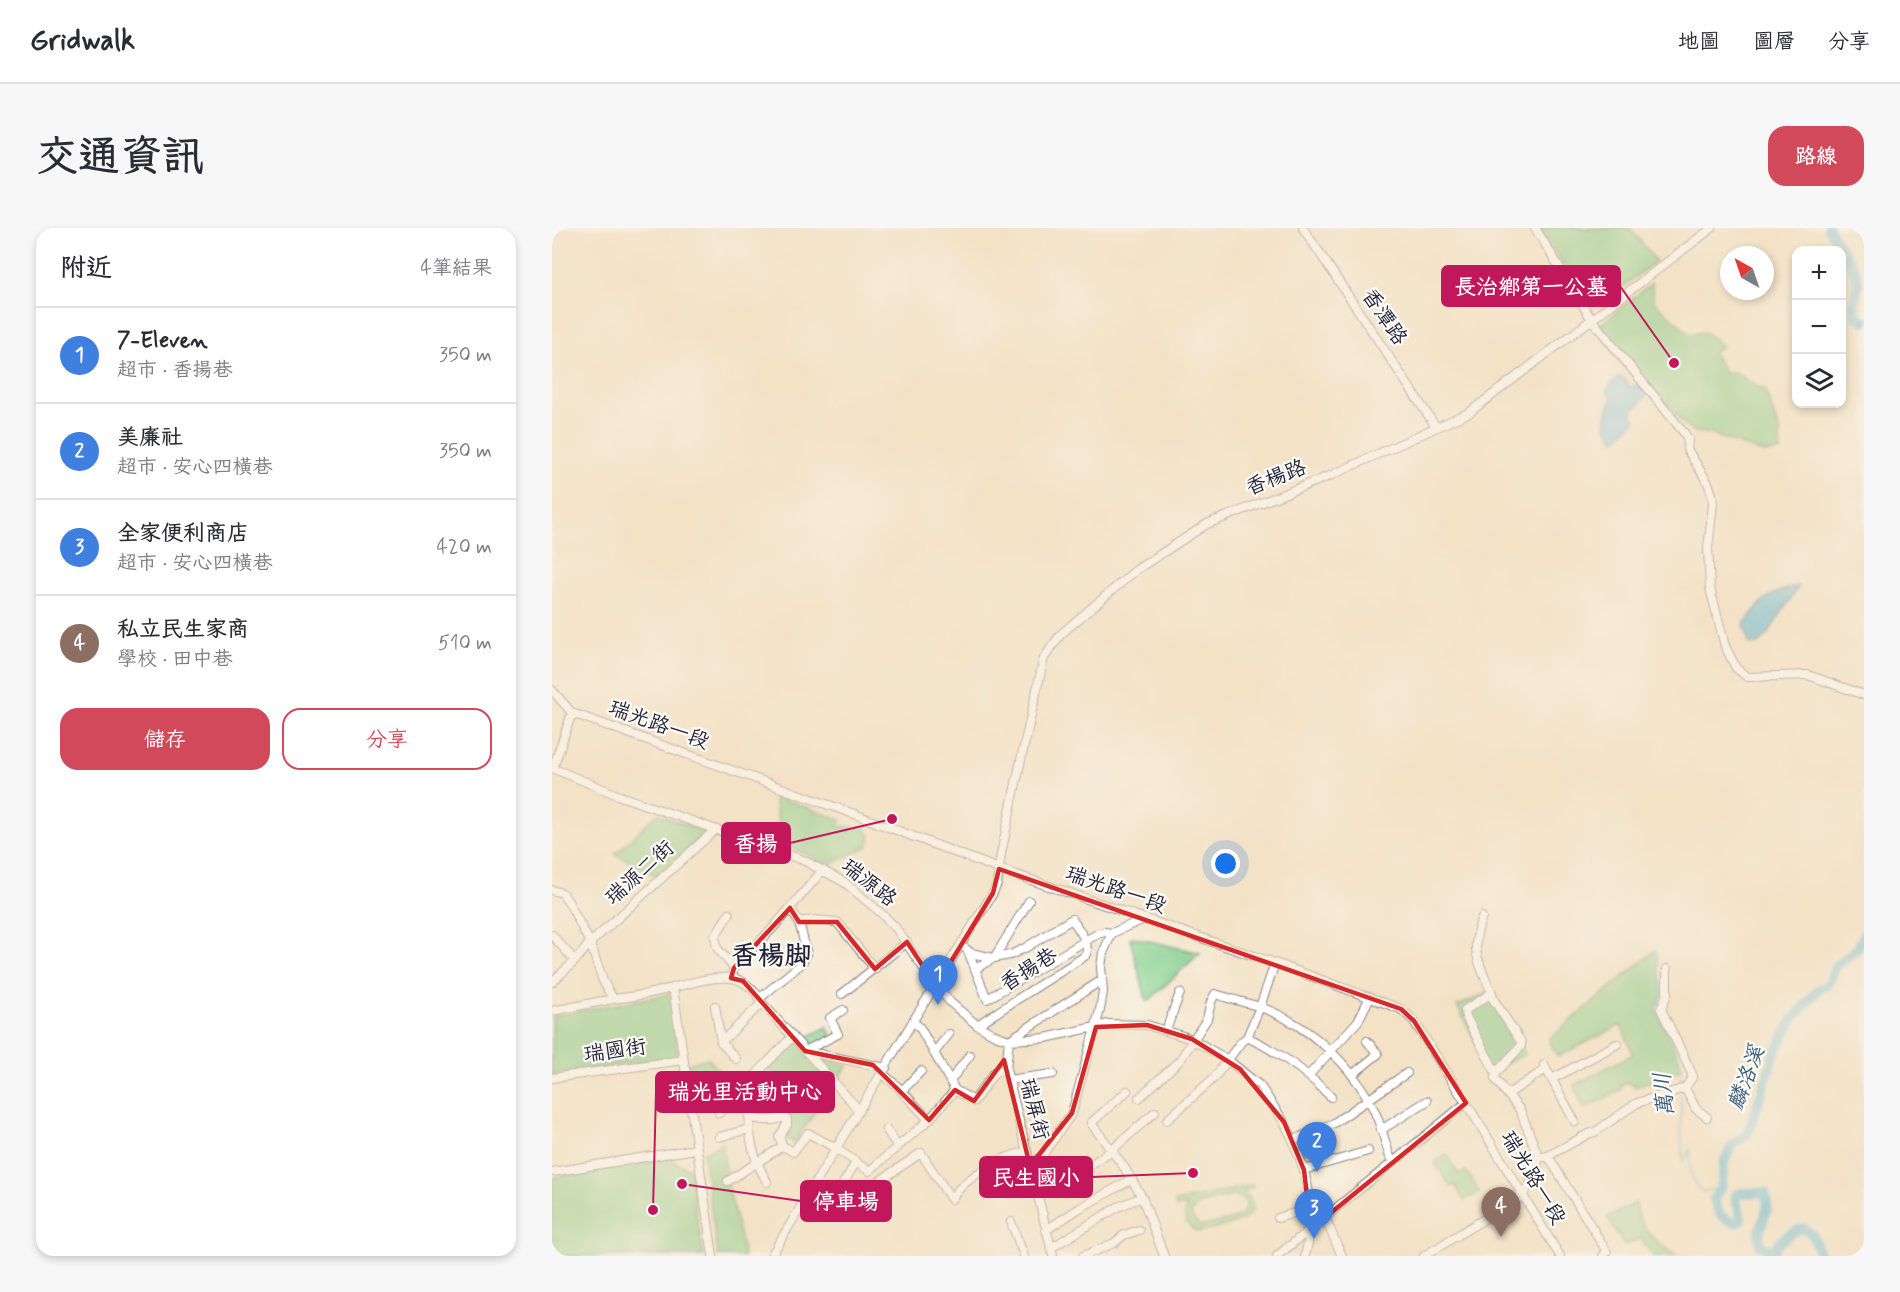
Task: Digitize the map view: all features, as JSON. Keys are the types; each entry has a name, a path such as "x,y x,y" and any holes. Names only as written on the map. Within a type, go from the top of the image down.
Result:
{"street":[{"name":"香潭路","path":"1303,228 1436,427"},
{"path":"1535,228 1592,320 1685,434 1688,449 1708,483 1713,504 1708,548 1710,588 1725,646 1736,668 1747,677 1808,675 1864,695"},
{"name":"香楊路","path":"999,869 1044,658 1061,634 1136,570 1207,524 1332,475 1470,412 1712,228"},
{"name":"瑞光路一段","path":"552,690 572,713 854,814 999,869 1275,963 1401,1009 1408,1014 1466,1103 1560,1256"},
{"path":"552,768 572,713"},
{"name":"瑞源路","path":"552,768 620,796 796,857 823,870 855,890 889,920 907,942 936,986"},
{"name":"瑞源二街","path":"590,943 715,830"},
{"path":"771,1256 993,893 999,869"},
{"path":"731,978 734,968 823,870"},
{"path":"552,890 562,893 568,901 590,943 603,981 613,999"},
{"path":"975,969 994,958 1029,901"},
{"path":"721,1042 761,1000 801,964 807,954 799,922 790,908"},
{"path":"729,915 715,936 717,948 734,968"},
{"path":"1482,917 1475,934 1480,969 1493,999 1521,1042 1521,1046 1495,1076"},
{"path":"968,951 994,958 1010,956 1072,919 1084,940"},
{"path":"961,944 968,951 987,999 1084,940 1097,934 1112,933 1144,919"},
{"path":"799,922 814,920 837,922 875,969"},
{"path":"1030,1166 1042,1156 1072,1113 1096,1027 1101,1001 1103,953 1112,933"},
{"path":"552,935 575,961"},
{"name":"香揚巷","path":"977,1025 1085,956 1088,953 1088,947 1084,940"},
{"path":"842,994 907,942"},
{"path":"552,982 575,961 590,943"},
{"path":"1167,1120 1215,1077 1240,1042 1247,1037 1275,963"},
{"path":"1424,1256 1523,1195 1544,1157 1595,1132 1637,1103 1685,1088 1692,1074 1661,1009 1667,994 1667,969"},
{"path":"552,1011 630,997 696,981 731,978 743,981 859,1110"},
{"path":"1009,1040 1102,980"},
{"path":"936,986 951,1003 977,1025 1009,1040 1045,1038 1108,1024 1147,1025 1192,1039 1228,1060 1260,1086 1293,1140 1304,1170 1309,1193 1311,1229 1305,1256"},
{"path":"673,988 713,1256"},
{"path":"1166,1030 1180,993"},
{"path":"1492,993 1465,1010 1466,1017 1495,1076 1520,1110 1544,1157 1607,1252 1603,1256"},
{"path":"1139,1098 1180,1060 1207,1019 1215,994 1260,1007 1303,1028 1333,1051 1352,1075 1374,1110 1392,1163"},
{"path":"1309,1076 1358,1021 1370,997"},
{"path":"715,1006 721,1042 736,1059"},
{"path":"805,1051 838,1034 830,1018 843,1010"},
{"path":"913,1021 920,1028 955,1090 974,1101 995,1072 1006,1069"},
{"path":"934,1053 949,1034"},
{"path":"719,1113 792,1037"},
{"path":"1247,1037 1267,1046 1309,1076 1331,1097"},
{"name":"瑞屏街","path":"1009,1040 1006,1069 1008,1080 1052,1252"},
{"path":"1352,1075 1378,1054 1367,1041"},
{"path":"1552,1079 1617,1044"},
{"path":"805,1051 885,1071 929,1120"},
{"path":"950,1081 970,1055"},
{"name":"瑞國街","path":"552,1078 683,1060"},
{"path":"1508,1094 1545,1067 1575,1122"},
{"path":"902,1091 921,1071"},
{"path":"1293,1140 1334,1123 1407,1073"},
{"path":"1008,1080 1053,1074"},
{"path":"767,1182 752,1151 749,1117 757,1083 777,1089"},
{"path":"1685,1088 1696,1108 1707,1117"},
{"path":"749,1117 777,1120 784,1117 787,1119 787,1125 779,1137 783,1146 793,1152 808,1133 869,1171 929,1120 955,1090"},
{"path":"1127,1091 1090,1123 1132,1179 1142,1197 1164,1256"},
{"path":"1381,1130 1427,1101"},
{"path":"1277,1256 1466,1103"},
{"path":"1036,1190 1063,1184 1112,1150 1155,1112"},
{"path":"719,1137 749,1129"},
{"path":"885,1129 898,1147"},
{"path":"728,1181 783,1146"},
{"path":"552,1172 696,1149"},
{"path":"1304,1170 1368,1151"},
{"path":"875,1184 921,1153 951,1199 956,1191 996,1163 1012,1155 1026,1152"},
{"path":"840,1189 856,1162"},
{"path":"1046,1230 1132,1179"},
{"path":"1052,1252 1118,1207 1142,1197"},
{"path":"1278,1218 1309,1208"},
{"path":"1325,1218 1342,1256"},
{"path":"1011,1222 1024,1256"},
{"path":"1083,1256 1139,1230"}],"highlighted area":[{"path":"999,869 1401,1009 1414,1021 1466,1103 1311,1229 1304,1170 1284,1122 1240,1069 1192,1039 1147,1025 1096,1027 1072,1113 1030,1166 1004,1060 974,1101 955,1090 929,1120 873,1065 805,1051 743,981 731,978 734,968 790,908 799,922 837,922 875,969 907,942 936,986 993,893"}],"green space":[{"path":"1539,228 1630,228 1656,261 1599,305 1588,303"},
{"path":"1652,283 1653,301 1690,334 1705,332 1722,346 1713,353 1726,374 1735,372 1756,386 1765,389 1780,433 1780,451 1763,453 1711,434 1691,431 1638,375 1605,333 1601,324"},
{"path":"774,796 842,820 837,826 865,828 870,837 868,846 829,865 781,843"},
{"path":"657,814 706,832 657,876 615,854"},
{"path":"1131,937 1200,953 1147,1002"},
{"path":"1656,950 1663,994 1656,1009 1680,1060 1681,1070 1635,1087 1627,1082 1621,1086 1621,1090 1584,1109 1574,1085 1633,1054 1621,1025 1557,1057 1549,1039"},
{"path":"1493,991 1525,1054 1491,1071 1457,1006"},
{"path":"670,994 678,1057 552,1075 552,1016"},
{"path":"827,1027 834,1041 806,1055 848,1065 794,1143 786,1138 780,1115 781,1088 788,1077 769,1071 793,1044"},
{"path":"708,1058 720,1072 707,1086 718,1099 712,1103 717,1108 694,1107 687,1064"},
{"path":"722,1143 727,1180 744,1256 718,1256 703,1153"},
{"path":"1447,1154 1458,1174 1466,1171 1480,1193 1464,1200 1455,1185 1451,1187 1435,1163"},
{"path":"669,1158 692,1171 695,1207 704,1256 552,1256 552,1179 562,1175"},
{"path":"1252,1185 1253,1188 1243,1191 1251,1201 1252,1209 1248,1216 1230,1225 1199,1232 1186,1222 1187,1205 1176,1208 1175,1202","holes":["1236,1195 1246,1202 1246,1208 1242,1213 1223,1222 1202,1226 1195,1222 1191,1214 1197,1205"]},
{"path":"1636,1203 1637,1212 1644,1227 1656,1240 1677,1256 1653,1256 1641,1239 1624,1245 1607,1217"}],"water":[{"path":"1620,377 1625,379 1629,386 1640,386 1647,395 1631,413 1636,420 1615,440 1605,424 1612,398 1606,391"},
{"path":"1799,586 1765,638 1758,644 1749,643 1744,624 1756,608 1767,598 1780,591"}],"waterway":[{"name":"麟洛溪","path":"1828,228 1853,266 1858,283 1854,302 1856,316 1864,321"},
{"name":"麟洛溪","path":"1820,1256 1812,1234 1803,1228 1787,1236 1774,1250 1760,1245 1760,1230 1767,1207 1765,1192 1736,1195 1741,1220 1736,1223 1721,1215 1714,1199 1722,1185 1724,1162 1731,1147 1748,1133 1774,1055 1792,1021 1818,990 1827,986 1837,965 1858,948 1864,934"},
{"name":"萬川","path":"1656,950 1663,994 1656,1008 1680,1060 1681,1086"},
{"name":"萬川","path":"1681,1094 1683,1161 1690,1149 1694,1182 1702,1192 1720,1188"}],"place":[{"name":"長治鄉第一公墓","path":"1674,363"},
{"name":"香揚","path":"892,819"},
{"name":"7-Eleven","path":"938,1005"},
{"name":"美廉社","path":"1317,1172"},
{"name":"民生國小","path":"1193,1173"},
{"name":"停車場","path":"682,1184"},
{"name":"瑞光里活動中心","path":"653,1210"},
{"name":"私立民生家商","path":"1501,1237"},
{"name":"全家便利商店","path":"1314,1239"}],"district":[{"name":"香楊脚","path":"771,956"}]}
